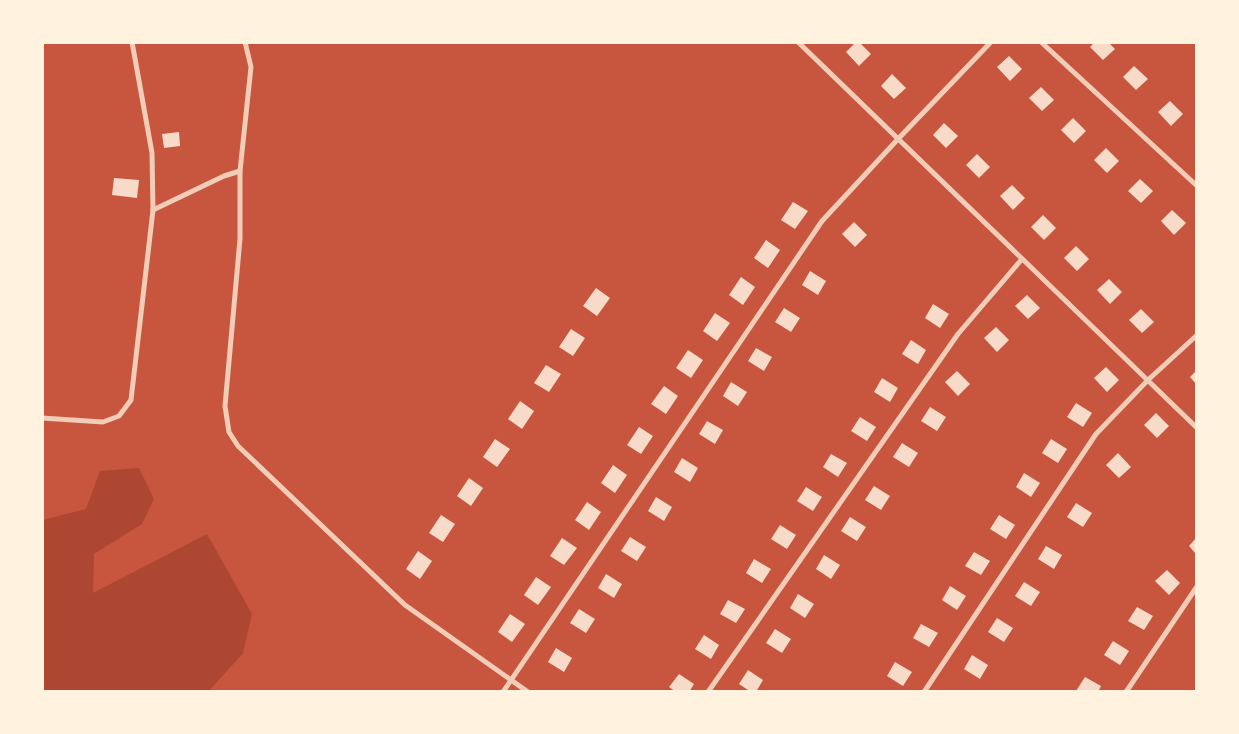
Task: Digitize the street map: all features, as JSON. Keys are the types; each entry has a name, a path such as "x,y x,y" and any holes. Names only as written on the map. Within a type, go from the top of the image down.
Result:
{"street":[{"path":"42,418 103,422 119,416 131,400 152,210 152,153 132,42"},
{"path":"245,42 251,68 240,171 240,239 225,406 229,432 238,446 405,605 528,692"},
{"path":"798,42 1196,427"},
{"path":"503,692 822,221 898,138 991,42"},
{"path":"1041,42 1196,185"},
{"path":"152,210 224,176 240,171"},
{"path":"708,692 958,334 1022,259"},
{"path":"924,692 1096,434 1148,380 1196,336"},
{"path":"1126,692 1196,588"}],"shaded area":[{"path":"139,468 154,499 142,524 94,554 93,593 207,534 252,614 243,653 209,691 43,691 43,520 86,509 100,471"}],"building":[{"path":"856,42 859,42 871,54 859,66 846,52"},
{"path":"1095,42 1108,42 1115,49 1103,60 1090,47"},
{"path":"1009,56 1022,69 1010,81 997,67"},
{"path":"1134,66 1148,79 1136,90 1123,77"},
{"path":"892,74 906,88 894,99 881,86"},
{"path":"1041,87 1054,100 1042,111 1029,98"},
{"path":"1170,101 1183,114 1171,126 1158,112"},
{"path":"1073,118 1086,131 1074,143 1061,130"},
{"path":"944,123 958,136 946,148 933,135"},
{"path":"179,132 180,146 164,148 162,134"},
{"path":"1106,148 1119,161 1107,173 1094,160"},
{"path":"977,154 990,167 979,178 966,165"},
{"path":"114,178 139,180 137,198 112,195"},
{"path":"1140,179 1153,191 1141,203 1128,191"},
{"path":"1012,185 1025,198 1013,210 1000,196"},
{"path":"793,202 808,211 795,229 781,220"},
{"path":"1172,210 1186,223 1174,235 1161,221"},
{"path":"1043,215 1056,228 1044,240 1031,227"},
{"path":"854,222 867,235 855,247 842,234"},
{"path":"766,240 780,250 768,268 754,258"},
{"path":"1076,246 1089,259 1077,271 1064,258"},
{"path":"810,271 826,281 818,295 802,285"},
{"path":"741,277 755,287 743,305 729,295"},
{"path":"1109,279 1122,292 1110,304 1097,290"},
{"path":"596,288 610,298 597,316 583,306"},
{"path":"1027,295 1040,308 1028,319 1015,306"},
{"path":"933,304 949,314 940,328 925,318"},
{"path":"784,308 800,318 791,332 775,322"},
{"path":"1141,309 1154,322 1142,333 1129,320"},
{"path":"715,313 730,323 717,341 703,331"},
{"path":"996,327 1009,340 997,352 984,338"},
{"path":"571,329 585,338 573,356 559,347"},
{"path":"911,340 926,350 918,364 902,354"},
{"path":"756,348 772,357 764,371 748,361"},
{"path":"688,350 703,360 691,378 676,368"},
{"path":"546,365 561,374 549,392 534,383"},
{"path":"1106,367 1119,380 1107,392 1094,378"},
{"path":"957,371 970,384 958,396 945,382"},
{"path":"1196,371 1196,384 1190,377"},
{"path":"882,378 898,388 890,402 874,392"},
{"path":"731,382 747,392 738,406 723,396"},
{"path":"664,386 678,396 666,414 651,404"},
{"path":"520,401 534,411 522,429 508,419"},
{"path":"1076,403 1092,413 1083,427 1067,417"},
{"path":"930,407 946,417 937,431 921,421"},
{"path":"1156,413 1169,426 1157,438 1144,425"},
{"path":"860,417 876,427 867,441 851,431"},
{"path":"707,421 723,430 715,444 699,434"},
{"path":"639,427 653,436 641,454 627,445"},
{"path":"495,439 510,449 497,467 483,457"},
{"path":"1051,439 1067,449 1058,463 1042,453"},
{"path":"902,443 918,453 909,467 893,457"},
{"path":"1118,453 1131,467 1119,478 1106,465"},
{"path":"831,454 847,463 838,477 823,467"},
{"path":"682,458 698,468 690,482 674,472"},
{"path":"613,465 627,475 615,493 601,483"},
{"path":"1024,473 1040,483 1031,497 1016,487"},
{"path":"469,478 483,488 471,506 457,496"},
{"path":"874,486 890,496 881,510 865,500"},
{"path":"806,487 822,497 813,511 797,501"},
{"path":"656,497 672,507 664,521 648,511"},
{"path":"587,502 601,512 589,530 575,520"},
{"path":"1076,503 1092,513 1083,527 1067,517"},
{"path":"441,515 455,524 443,542 429,533"},
{"path":"999,515 1015,525 1006,539 990,529"},
{"path":"850,517 866,527 857,541 841,531"},
{"path":"780,525 796,535 787,549 771,539"},
{"path":"630,537 646,547 637,561 621,551"},
{"path":"562,538 577,548 564,565 550,556"},
{"path":"1196,538 1196,554 1189,546"},
{"path":"1046,546 1062,555 1054,569 1038,559"},
{"path":"418,551 432,561 420,579 406,569"},
{"path":"974,552 990,561 981,575 965,566"},
{"path":"824,555 840,565 831,579 816,569"},
{"path":"754,559 771,569 762,583 746,573"},
{"path":"1167,570 1180,583 1169,595 1155,581"},
{"path":"606,574 622,584 614,598 598,588"},
{"path":"536,577 551,587 538,605 524,595"},
{"path":"1024,582 1040,592 1031,606 1015,596"},
{"path":"950,586 966,596 957,610 942,600"},
{"path":"798,594 814,604 805,618 790,608"},
{"path":"728,600 745,609 736,623 720,614"},
{"path":"1137,607 1153,616 1144,630 1128,621"},
{"path":"579,609 595,619 586,633 570,623"},
{"path":"510,614 525,624 512,642 498,632"},
{"path":"997,618 1013,628 1004,642 988,632"},
{"path":"921,624 938,633 929,647 913,638"},
{"path":"775,629 791,639 782,653 766,643"},
{"path":"704,635 719,645 711,659 695,649"},
{"path":"1113,641 1129,651 1120,665 1104,655"},
{"path":"556,648 572,658 564,672 548,662"},
{"path":"972,655 988,665 980,679 964,669"},
{"path":"895,662 912,672 903,686 887,676"},
{"path":"748,670 763,680 756,692 751,692 739,684"},
{"path":"679,674 694,684 689,692 676,692 669,687"},
{"path":"1085,677 1101,686 1098,692 1076,691"}]}
